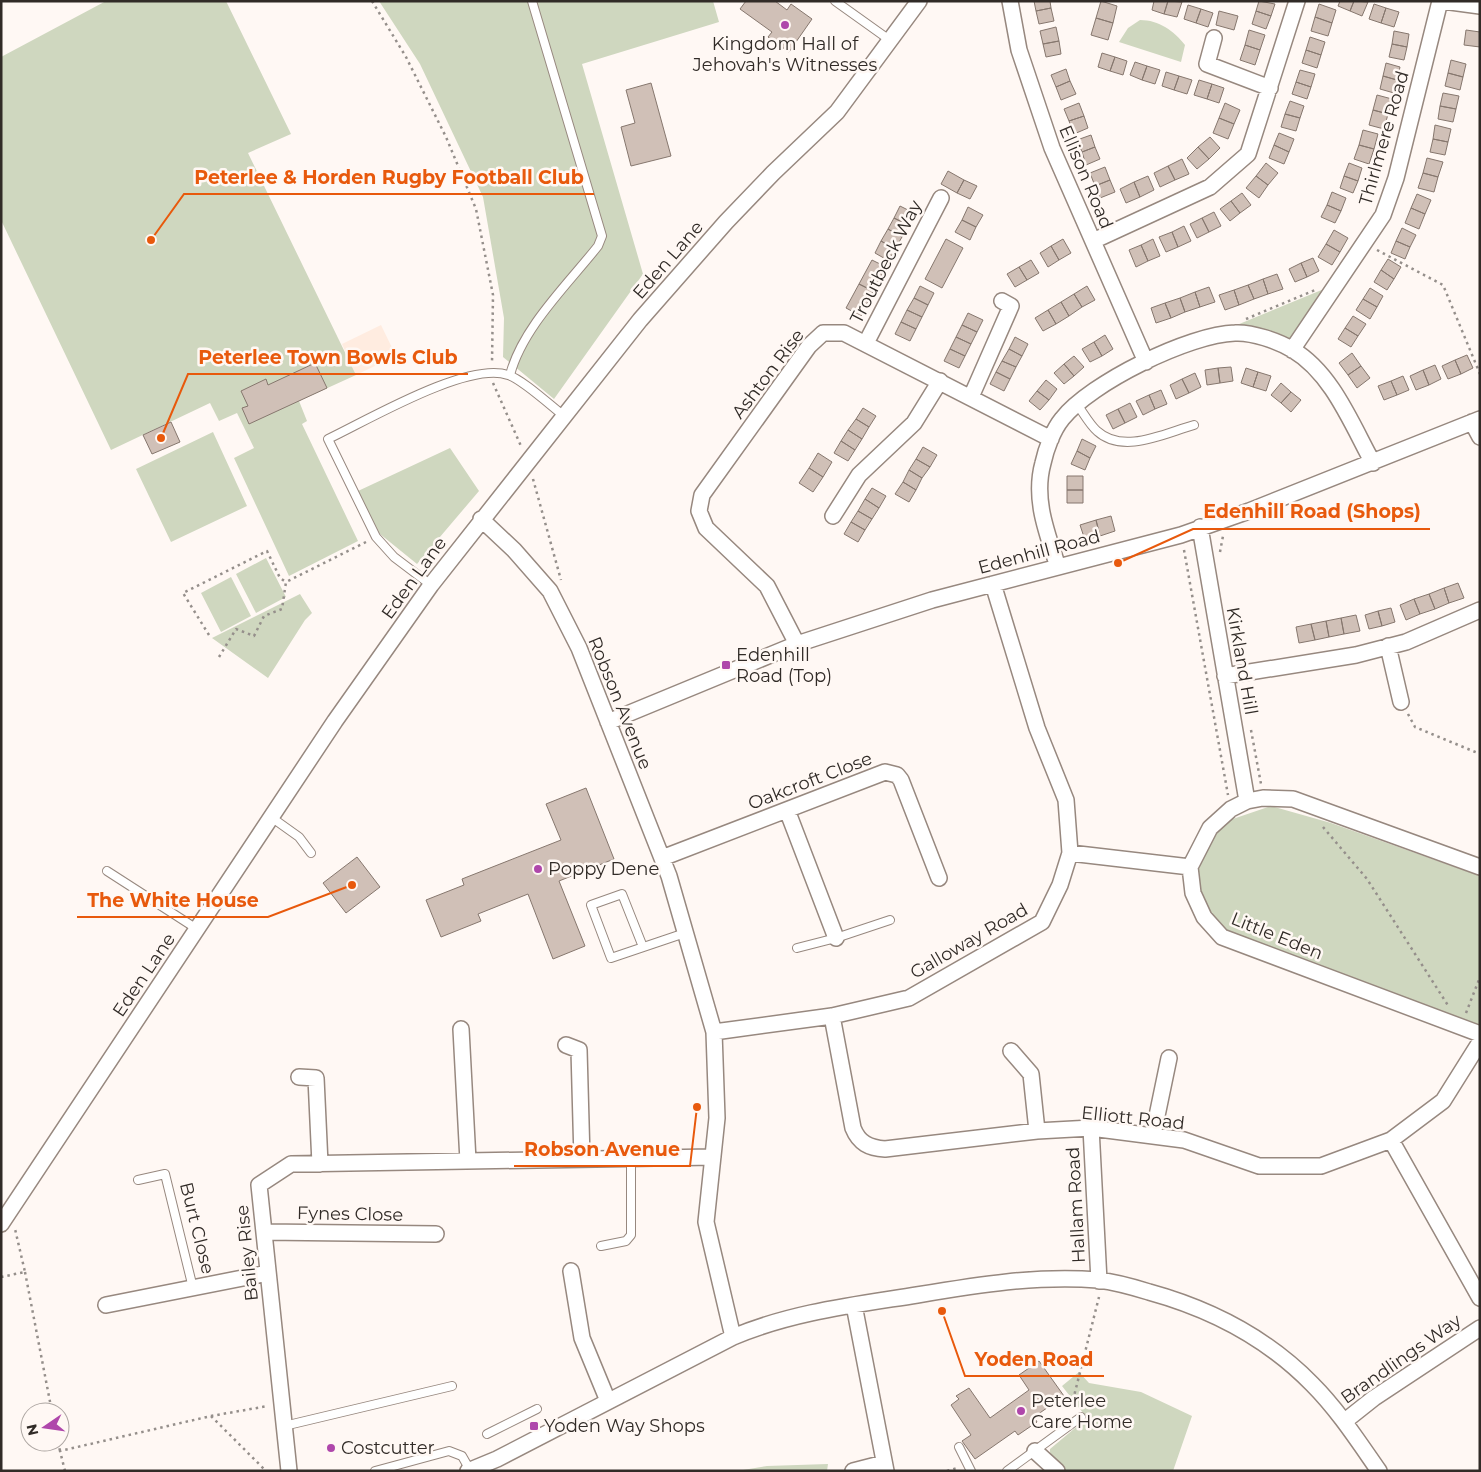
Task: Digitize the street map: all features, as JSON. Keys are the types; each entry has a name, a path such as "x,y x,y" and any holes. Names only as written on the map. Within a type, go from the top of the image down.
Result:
{"street":[{"name":"Eden Lane","path":"8,1225 197,929 335,720 431,585 481,519 640,320 726,222 773,173 837,112 919,1"},
{"name":"Ellison Road","path":"1010,1 1019,50 1052,148 1146,362"},
{"path":"1093,241 1210,187 1248,154 1297,1"},
{"path":"1441,1 1480,6"},
{"name":"Thirlmere Road","path":"1292,350 1383,215 1396,178 1441,1"},
{"path":"1214,38 1207,64 1270,88"},
{"name":"Troutbeck Way","path":"866,344 941,198"},
{"path":"971,397 1011,306 1002,301"},
{"name":"Ashton Rise","path":"798,644 767,586 706,528 699,511 702,495 809,346 823,333 844,332 1051,439"},
{"path":"1058,566 1043,520 1039,488 1042,464 1051,439 1061,420 1076,403 1106,382 1146,362 1202,338 1236,333 1264,339 1292,350 1311,364 1324,379 1338,400 1373,463"},
{"path":"833,516 859,475 914,423 940,381"},
{"path":"1476,421 1480,437"},
{"name":"Edenhill Road","path":"608,722 798,644 932,600 1181,534 1249,511 1476,421"},
{"name":"Robson Avenue","path":"481,519 514,550 550,591 579,648 662,858 714,1032 716,1118 706,1222 733,1337"},
{"name":"Kirkland Hill","path":"1200,527 1247,801"},
{"name":"Galloway Road","path":"714,1032 832,1016 909,998 1042,922 1060,886 1070,852 1066,800 1037,728 993,584"},
{"path":"1225,676 1356,655 1406,642 1480,610"},
{"path":"1388,646 1401,702"},
{"name":"Oakcroft Close","path":"662,858 885,772 897,775 901,780 940,878"},
{"path":"1070,852 1190,867 1210,828 1231,809 1247,801 1263,798 1292,799 1480,868"},
{"path":"787,810 836,938"},
{"name":"Little Eden","path":"1190,867 1193,893 1204,917 1222,937 1480,1034"},
{"name":"Elliott Road","path":"832,1016 853,1128 860,1141 868,1146 885,1149 1037,1131 1091,1128 1184,1140 1260,1166 1321,1166 1391,1140 1444,1100 1480,1042"},
{"path":"461,1029 468,1161"},
{"path":"566,1045 579,1050 582,1159"},
{"path":"1011,1051 1031,1074 1037,1131"},
{"path":"1153,1135 1169,1058"},
{"path":"299,1077 316,1078 320,1164"},
{"name":"Hallam Road","path":"1091,1128 1099,1280"},
{"path":"1391,1140 1480,1298"},
{"name":"Bailey Rise","path":"289,1471 259,1185 291,1164 713,1157"},
{"name":"Fynes Close","path":"264,1232 436,1234"},
{"path":"571,1272 582,1338 608,1401"},
{"name":"Burt Close","path":"106,1305 268,1273"},
{"path":"469,1470 495,1463 608,1401 733,1337 786,1318 983,1284 1050,1279 1099,1280 1185,1302 1218,1316 1247,1332 1296,1369 1344,1421 1379,1471"},
{"path":"853,1471 885,1467 854,1305"},
{"name":"Brandlings Way","path":"1344,1421 1374,1398 1480,1328"},
{"path":"1035,1450 1057,1471"}],"lane":[{"path":"510,375 515,355 598,246 602,236 532,1"},
{"path":"835,1 891,41"},
{"path":"431,585 394,557 376,537 328,439 450,381 491,372 510,375 564,416"},
{"path":"1076,403 1097,431 1113,442 1128,443 1194,425"},
{"path":"271,817 299,837 311,853"},
{"path":"107,871 197,929"},
{"path":"643,947 622,894 591,905 611,958 685,933"},
{"path":"798,948 890,920"},
{"path":"601,1246 626,1241 632,1235 631,1159"},
{"name":"Burt Close","path":"138,1180 165,1174 193,1288"},
{"path":"284,1426 452,1386"},
{"path":"487,1434 536,1409"},
{"path":"1007,1471 1081,1417"},
{"path":"959,1447 971,1471"},
{"path":"375,1471 449,1451 462,1456 469,1470"}],"path":[{"path":"372,1 406,57 446,137 476,208 493,295 490,378 528,461 561,582"},
{"path":"1364,243 1443,285 1480,374"},
{"path":"1223,334 1230,325 1338,282"},
{"path":"1181,534 1231,809"},
{"path":"286,582 376,537"},
{"path":"209,635 183,593 266,550 280,578 286,582"},
{"path":"219,657 236,629 254,636 264,616 282,609 286,582"},
{"path":"1401,702 1415,728 1480,754"},
{"path":"1322,825 1367,879 1462,1027"},
{"path":"1462,1027 1480,977"},
{"path":"8,1225 25,1272 50,1402"},
{"path":"1,1277 25,1272"},
{"path":"1073,1400 1099,1297"},
{"path":"70,1449 211,1416 282,1404"},
{"path":"211,1416 266,1471"},
{"path":"60,1452 65,1471"}],"shaded area":[{"path":"381,325 396,356 356,375 342,344"}],"green space":[{"path":"106,1 226,1 291,134 248,153 356,375 299,401 307,421 302,424 358,541 289,576 234,458 254,448 237,413 219,421 210,403 111,450 1,220 1,57"},
{"path":"379,1 713,1 719,22 582,64 643,274 554,399 503,357 504,318 483,197 420,64"},
{"path":"1140,20 1160,24 1181,40 1185,45 1181,62 1119,42 1128,28"},
{"path":"1324,289 1294,341 1232,327"},
{"path":"213,432 247,506 171,542 136,469"},
{"path":"450,448 479,491 417,564 380,534 358,491"},
{"path":"266,558 286,597 256,613 236,574"},
{"path":"231,577 251,616 221,632 201,593"},
{"path":"300,594 312,613 305,620 268,678 212,638"},
{"path":"1271,806 1331,823 1480,876 1480,1029 1223,930 1208,912 1198,892 1199,857 1224,822"},
{"path":"1079,1372 1089,1383 1141,1392 1192,1416 1173,1471 1065,1471 1054,1461 1050,1449 1087,1418 1062,1386"},
{"path":"828,1464 827,1471 737,1471 767,1466"}],"building":[{"name":"Kingdom Hall of Jehovah's Witnesses","path":"746,1 775,1 787,10 791,4 812,19 789,52 768,37 772,32 740,9"},
{"path":"1034,1 1050,1 1051,8 1036,11"},
{"path":"1101,1 1117,6 1113,23 1096,18"},
{"path":"1154,1 1168,1 1164,14 1152,10"},
{"path":"1168,1 1182,2 1177,17 1164,14"},
{"path":"1259,1 1275,4 1271,16 1256,11"},
{"path":"1340,1 1354,1 1350,11 1338,6"},
{"path":"1354,1 1368,2 1362,16 1350,11"},
{"path":"1319,4 1336,10 1332,23 1315,17"},
{"path":"1374,4 1386,8 1381,23 1369,19"},
{"path":"1188,5 1201,9 1196,23 1184,19"},
{"path":"1051,8 1054,21 1039,24 1036,11"},
{"path":"1386,8 1399,12 1394,27 1381,23"},
{"path":"1201,9 1213,13 1208,27 1196,23"},
{"path":"1219,11 1238,16 1234,30 1216,25"},
{"path":"1256,11 1271,16 1266,29 1252,24"},
{"path":"1315,17 1332,23 1328,36 1311,31"},
{"path":"1096,18 1113,23 1108,40 1091,35"},
{"path":"1056,27 1059,41 1043,44 1040,31"},
{"path":"1249,30 1265,35 1260,50 1245,45"},
{"path":"1466,30 1480,32 1480,47 1464,45"},
{"path":"1394,31 1409,34 1407,47 1392,44"},
{"path":"1310,37 1325,42 1321,55 1306,50"},
{"path":"1059,41 1061,54 1046,57 1043,44"},
{"path":"1392,44 1407,47 1404,60 1389,57"},
{"path":"1245,45 1260,50 1255,65 1240,60"},
{"path":"1306,50 1321,55 1317,68 1302,63"},
{"path":"1102,53 1115,57 1110,71 1098,67"},
{"path":"1115,57 1127,61 1123,75 1110,71"},
{"path":"1451,60 1466,64 1463,77 1448,73"},
{"path":"1135,62 1147,66 1142,80 1130,75"},
{"path":"1386,63 1400,67 1397,80 1383,76"},
{"path":"1147,66 1160,70 1155,84 1142,80"},
{"path":"1066,69 1070,81 1056,87 1051,75"},
{"path":"1300,70 1315,74 1311,87 1296,82"},
{"path":"1166,72 1179,76 1174,90 1162,86"},
{"path":"1448,73 1463,77 1460,90 1445,86"},
{"path":"1179,76 1192,80 1187,94 1174,90"},
{"path":"1383,76 1397,80 1394,93 1380,89"},
{"path":"1199,80 1212,84 1207,99 1194,95"},
{"path":"1070,81 1076,94 1061,100 1056,87"},
{"path":"1296,82 1311,87 1307,99 1292,94"},
{"path":"651,83 671,156 631,166 621,127 635,123 626,90"},
{"path":"1212,84 1224,88 1219,103 1207,99"},
{"path":"1443,93 1459,96 1456,109 1440,106"},
{"path":"1377,95 1392,99 1388,114 1373,110"},
{"path":"1290,101 1304,106 1300,118 1285,114"},
{"path":"1079,103 1084,116 1069,121 1064,109"},
{"path":"1225,103 1240,110 1234,124 1219,118"},
{"path":"1440,106 1456,109 1453,122 1438,119"},
{"path":"1373,110 1388,114 1384,129 1369,125"},
{"path":"1285,114 1300,118 1296,131 1281,127"},
{"path":"1084,116 1088,128 1074,134 1069,121"},
{"path":"1219,118 1234,124 1228,139 1213,133"},
{"path":"1435,125 1451,129 1448,142 1433,139"},
{"path":"1363,130 1378,134 1374,149 1359,145"},
{"path":"1279,133 1294,139 1289,152 1274,145"},
{"path":"1091,135 1095,147 1082,152 1077,140"},
{"path":"1210,137 1220,148 1209,159 1198,147"},
{"path":"1433,139 1448,142 1445,155 1430,152"},
{"path":"1274,145 1289,152 1284,164 1269,158"},
{"path":"1359,145 1374,149 1369,164 1354,159"},
{"path":"1095,147 1100,159 1086,165 1082,152"},
{"path":"1198,147 1209,159 1197,169 1187,158"},
{"path":"1427,158 1443,162 1438,177 1423,173"},
{"path":"1182,159 1189,174 1175,180 1168,166"},
{"path":"1266,163 1278,173 1268,185 1256,176"},
{"path":"1349,163 1362,168 1358,181 1344,176"},
{"path":"1168,166 1175,180 1160,187 1154,173"},
{"path":"1105,167 1110,180 1095,186 1090,173"},
{"path":"948,171 964,180 957,193 941,184"},
{"path":"1423,173 1438,177 1434,192 1418,188"},
{"path":"1148,176 1154,190 1140,197 1134,182"},
{"path":"1256,176 1268,185 1259,198 1246,188"},
{"path":"1344,176 1358,181 1353,193 1340,188"},
{"path":"964,180 977,186 970,199 957,193"},
{"path":"1110,180 1115,192 1100,198 1095,186"},
{"path":"1134,182 1140,197 1126,203 1120,189"},
{"path":"1332,192 1346,198 1341,211 1327,205"},
{"path":"1242,193 1251,205 1240,213 1231,201"},
{"path":"1417,194 1431,200 1425,214 1411,208"},
{"path":"1231,201 1240,213 1230,221 1220,209"},
{"path":"1327,205 1341,211 1335,223 1321,217"},
{"path":"900,206 914,213 908,225 894,218"},
{"path":"968,207 983,215 976,227 962,220"},
{"path":"1411,208 1425,214 1419,229 1405,223"},
{"path":"1214,212 1221,226 1209,232 1202,218"},
{"path":"894,218 908,225 902,237 888,229"},
{"path":"1202,218 1209,232 1197,238 1190,224"},
{"path":"962,220 976,227 970,240 955,232"},
{"path":"1184,226 1191,241 1178,247 1172,232"},
{"path":"1402,228 1416,235 1410,247 1396,241"},
{"path":"888,229 902,237 895,249 881,241"},
{"path":"1334,230 1348,238 1340,252 1326,244"},
{"path":"1172,232 1178,247 1166,252 1159,237"},
{"path":"946,239 963,248 942,288 925,279"},
{"path":"1063,239 1071,253 1059,260 1051,246"},
{"path":"1153,239 1160,256 1148,261 1141,245"},
{"path":"881,241 895,249 889,261 875,253"},
{"path":"1396,241 1410,247 1405,259 1391,253"},
{"path":"1326,244 1340,252 1332,265 1318,257"},
{"path":"1141,245 1148,261 1136,267 1129,250"},
{"path":"1051,246 1059,260 1048,267 1040,253"},
{"path":"1313,258 1319,271 1307,277 1301,263"},
{"path":"1388,259 1401,267 1394,279 1381,270"},
{"path":"872,260 886,267 873,291 859,284"},
{"path":"1031,260 1039,273 1027,280 1019,267"},
{"path":"1301,263 1307,277 1295,282 1289,269"},
{"path":"1019,267 1027,280 1015,287 1007,274"},
{"path":"1381,270 1394,279 1387,290 1374,282"},
{"path":"1277,274 1283,289 1268,294 1263,279"},
{"path":"1263,279 1268,294 1254,299 1248,285"},
{"path":"859,284 873,291 861,316 846,308"},
{"path":"1248,285 1254,299 1239,305 1234,290"},
{"path":"920,286 934,293 928,305 914,298"},
{"path":"1087,286 1095,300 1082,307 1074,294"},
{"path":"1209,287 1215,302 1200,307 1195,292"},
{"path":"1370,288 1383,296 1377,307 1363,299"},
{"path":"1234,290 1239,305 1225,310 1219,295"},
{"path":"1195,292 1200,307 1185,312 1180,298"},
{"path":"1074,294 1082,307 1069,316 1061,302"},
{"path":"914,298 928,305 922,317 907,310"},
{"path":"1180,298 1185,312 1171,318 1165,303"},
{"path":"1363,299 1377,307 1370,319 1356,310"},
{"path":"1061,302 1069,316 1056,324 1048,310"},
{"path":"1165,303 1171,318 1156,323 1151,308"},
{"path":"907,310 922,317 916,329 901,322"},
{"path":"1048,310 1056,324 1043,331 1035,318"},
{"path":"968,313 983,320 977,332 962,325"},
{"path":"1353,316 1366,324 1358,336 1345,328"},
{"path":"901,322 916,329 910,341 895,334"},
{"path":"962,325 977,332 971,344 956,337"},
{"path":"1345,328 1358,336 1351,347 1338,339"},
{"path":"1105,335 1113,349 1102,356 1094,342"},
{"path":"956,337 971,344 965,356 950,349"},
{"path":"1015,337 1028,344 1022,356 1009,349"},
{"path":"1094,342 1102,356 1090,362 1082,349"},
{"path":"950,349 965,356 959,368 944,361"},
{"path":"1009,349 1022,356 1016,367 1002,361"},
{"path":"1352,353 1361,366 1348,375 1339,363"},
{"path":"1467,355 1473,368 1461,374 1455,360"},
{"path":"1074,356 1084,367 1074,376 1064,364"},
{"path":"1455,360 1461,374 1448,379 1442,366"},
{"path":"1002,361 1016,367 1010,379 996,372"},
{"path":"315,363 327,388 249,424 242,408 248,406 241,391 266,379 268,385"},
{"path":"1064,364 1074,376 1064,384 1054,373"},
{"path":"1435,365 1441,379 1429,385 1423,370"},
{"path":"1361,366 1370,378 1357,388 1348,375"},
{"path":"1231,367 1233,381 1220,383 1218,368"},
{"path":"1218,368 1220,383 1207,385 1205,370"},
{"path":"1246,368 1258,372 1253,387 1241,383"},
{"path":"1423,370 1429,385 1416,390 1410,376"},
{"path":"996,372 1010,379 1004,391 990,384"},
{"path":"1258,372 1271,376 1266,391 1253,387"},
{"path":"1195,373 1201,387 1189,393 1182,379"},
{"path":"1403,376 1409,390 1397,395 1391,381"},
{"path":"1182,379 1189,393 1176,399 1170,385"},
{"path":"1046,380 1057,389 1049,400 1037,391"},
{"path":"1391,381 1397,395 1384,400 1378,386"},
{"path":"1281,383 1291,392 1281,403 1271,395"},
{"path":"1161,390 1167,404 1155,409 1149,395"},
{"path":"1037,391 1049,400 1040,410 1029,401"},
{"path":"1291,392 1301,400 1291,412 1281,403"},
{"path":"1149,395 1155,409 1143,415 1136,401"},
{"path":"1130,403 1137,417 1125,423 1118,409"},
{"path":"863,408 876,416 869,427 856,419"},
{"path":"1118,409 1125,423 1113,429 1106,415"},
{"path":"856,419 869,427 862,439 848,430"},
{"path":"171,422 180,442 152,454 143,435"},
{"path":"848,430 862,439 855,450 841,441"},
{"path":"1082,439 1096,446 1090,458 1077,451"},
{"path":"841,441 855,450 848,461 834,453"},
{"path":"923,447 937,455 930,467 916,459"},
{"path":"1077,451 1090,458 1085,470 1071,464"},
{"path":"818,453 832,462 823,477 809,468"},
{"path":"916,459 930,467 922,478 909,470"},
{"path":"809,468 823,477 813,492 799,483"},
{"path":"909,470 922,478 916,490 903,482"},
{"path":"1067,476 1083,476 1083,490 1067,490"},
{"path":"903,482 916,490 909,502 895,494"},
{"path":"872,488 886,496 879,508 865,499"},
{"path":"1067,490 1083,490 1083,503 1067,503"},
{"path":"865,499 879,508 872,519 858,511"},
{"path":"858,511 872,519 865,530 851,522"},
{"path":"1111,516 1115,531 1100,536 1096,520"},
{"path":"1096,520 1100,536 1085,540 1080,525"},
{"path":"851,522 865,530 858,542 844,534"},
{"path":"1458,583 1464,598 1449,603 1444,588"},
{"path":"1444,588 1449,603 1435,609 1429,594"},
{"path":"1429,594 1435,609 1420,614 1414,599"},
{"path":"1414,599 1420,614 1406,620 1400,605"},
{"path":"1391,608 1395,622 1382,626 1378,611"},
{"path":"1378,611 1382,626 1369,629 1365,615"},
{"path":"1356,615 1360,631 1344,634 1341,618"},
{"path":"1341,618 1344,634 1329,637 1326,621"},
{"path":"1326,621 1329,637 1315,640 1311,624"},
{"path":"1311,624 1315,640 1299,643 1296,627"},
{"name":"Poppy Dene","path":"586,788 614,859 559,881 585,946 553,959 528,894 478,914 481,921 441,937 426,900 464,885 462,879 561,840 546,804"},
{"path":"357,857 380,887 346,913 323,883"},
{"name":"Peterlee Care Home","path":"1039,1361 1064,1396 1034,1417 1037,1422 1018,1435 1015,1431 975,1459 962,1441 971,1435 951,1405 959,1399 956,1396 969,1388 990,1418 1029,1390 1019,1375"}],"place":[{"name":"Kingdom Hall of Jehovah's Witnesses","path":"785,25"},
{"name":"Peterlee & Horden Rugby Football Club","path":"151,240"},
{"name":"Peterlee Town Bowls Club","path":"161,438"},
{"name":"Edenhill Road (Shops)","path":"1118,563"},
{"name":"Edenhill Road (Top)","path":"726,665"},
{"name":"Poppy Dene","path":"538,869"},
{"name":"The White House","path":"352,885"},
{"name":"Robson Avenue","path":"697,1107"},
{"name":"Yoden Road","path":"942,1311"},
{"name":"Peterlee Care Home","path":"1021,1411"},
{"name":"Yoden Way Shops","path":"534,1426"},
{"name":"Costcutter","path":"331,1448"}]}
